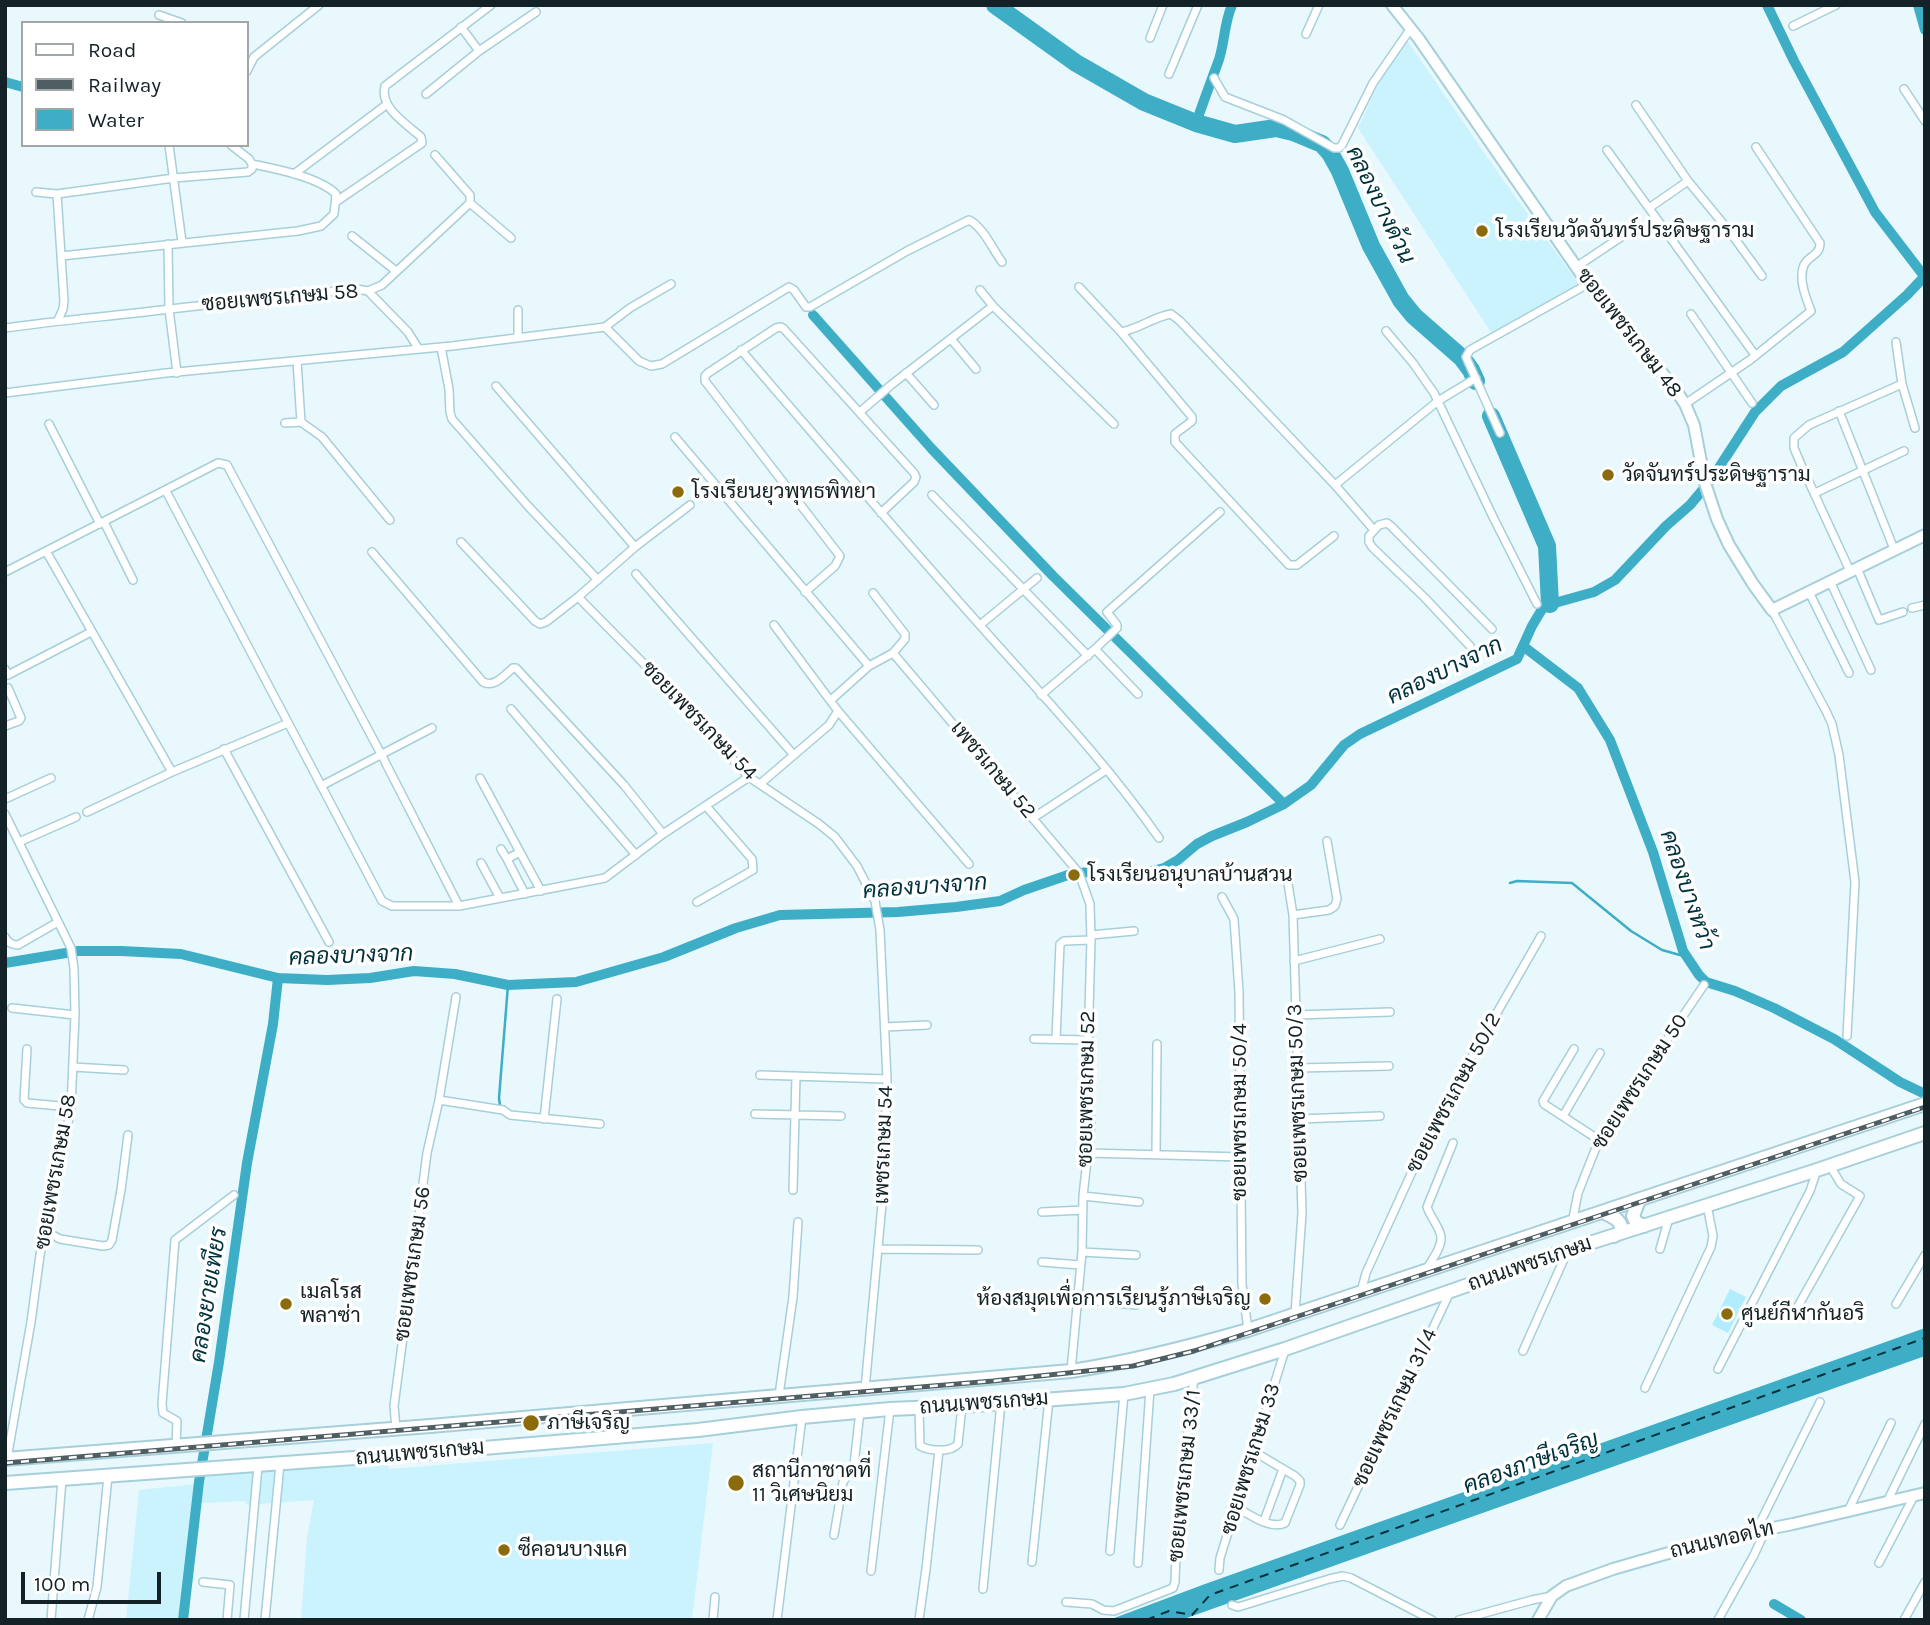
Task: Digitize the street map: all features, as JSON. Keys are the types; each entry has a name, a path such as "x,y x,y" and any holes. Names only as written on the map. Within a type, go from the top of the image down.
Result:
{"main road":[{"name":"ถนนเพชรเกษม","path":"6,1459 1071,1371 1150,1356 1248,1331 1921,1105"},
{"name":"ถนนเพชรเกษม","path":"5,1483 225,1469 698,1430 860,1411 1124,1394 1195,1378 1285,1349 1568,1251 1925,1133"},
{"path":"1639,1200 1633,1216 1636,1222 1644,1226"},
{"path":"1603,1212 1622,1226 1621,1232 1613,1236"}],"street":[{"path":"250,55 319,5"},
{"path":"337,201 422,143 421,137 386,105 386,86 491,5"},
{"path":"1150,38 1163,5"},
{"path":"1168,74 1198,5"},
{"path":"1306,34 1319,5"},
{"name":"ซอยเพชรเกษม 48","path":"1392,5 1411,28 1588,284 1621,321 1685,404 1694,425 1705,483 1717,519 1729,545 1772,610"},
{"path":"1793,26 1831,6"},
{"path":"426,94 479,51 536,12"},
{"path":"159,15 176,21"},
{"path":"461,27 479,51"},
{"path":"1214,78 1225,97 1268,113 1334,148 1339,148 1373,83 1411,28"},
{"path":"1905,89 1925,121"},
{"path":"1636,104 1688,181 1762,276"},
{"path":"294,174 386,105"},
{"path":"169,147 183,242"},
{"path":"36,192 57,194 174,178 248,172 252,169 252,164 234,147"},
{"path":"1685,404 1731,373 1811,311 1805,297 1803,271 1806,262 1820,248 1820,243 1756,148"},
{"path":"1607,150 1755,355"},
{"path":"435,155 470,195 470,203 511,238"},
{"path":"61,256 298,231 321,226 334,214 337,201 336,194 331,189 294,174 252,164"},
{"path":"1649,208 1688,181"},
{"path":"57,194 64,301 58,320"},
{"name":"ซอยเพชรเกษม 58","path":"5,328 273,296 368,290 382,285 470,203"},
{"path":"605,327 639,361 651,366 662,364 789,287 806,307 810,307 907,251 969,220 978,228 1002,262"},
{"path":"1576,267 1624,235"},
{"path":"352,236 396,271"},
{"path":"168,244 169,309 177,373"},
{"path":"5,393 605,327 629,308 671,284"},
{"path":"1500,433 1474,379 1466,357 1469,350 1588,284"},
{"path":"1079,286 1192,417 1192,421 1175,434 1175,442 1290,565 1297,565 1334,536"},
{"path":"368,290 408,332 418,348"},
{"path":"981,290 993,306 1114,424"},
{"path":"860,411 993,306"},
{"path":"518,310 518,338"},
{"path":"1121,332 1171,314 1180,321 1374,530"},
{"path":"1691,314 1752,403"},
{"path":"805,592 835,566 840,556 705,381 705,376 781,327 860,411 916,477 881,513"},
{"path":"1386,331 1413,363 1438,401 1493,519 1537,604"},
{"path":"951,339 976,369"},
{"path":"1896,342 1902,384 1915,428"},
{"path":"441,347 452,419 528,506 598,580"},
{"path":"741,351 1135,803 1159,838"},
{"path":"297,361 301,422"},
{"path":"906,373 934,405"},
{"path":"1335,485 1438,401 1474,379"},
{"path":"1902,384 1809,425 1794,438 1794,448 1879,620 1903,612"},
{"path":"496,386 635,547"},
{"path":"1839,411 1894,549"},
{"path":"285,423 301,422 322,437 390,520"},
{"path":"48,424 133,580"},
{"path":"675,438 869,666"},
{"path":"1815,493 1904,451"},
{"path":"5,572 218,463 227,465 459,906"},
{"path":"166,491 385,904 459,906 606,878 663,834 749,777"},
{"path":"932,495 1088,656"},
{"path":"461,542 540,624 547,622 635,547 690,505"},
{"path":"1041,695 1111,635 1117,627 1107,612 1220,512"},
{"path":"1469,646 1435,608 1372,547 1368,540 1382,523 1391,526 1492,629"},
{"path":"1847,1036 1855,882 1839,755 1826,710 1772,610 1925,535"},
{"path":"46,551 172,772"},
{"path":"372,552 483,682 494,683 516,668 624,785 663,834"},
{"path":"636,575 793,754"},
{"path":"980,625 1037,578"},
{"path":"1830,581 1871,670"},
{"path":"1809,592 1849,674"},
{"path":"831,700 869,666 893,653 905,639 905,634 873,593"},
{"name":"ซอยเพชรเกษม 54","path":"578,597 749,777 835,837 857,866 875,901"},
{"path":"1912,608 1925,605"},
{"path":"774,625 838,711 969,864"},
{"path":"5,669 8,675 91,632"},
{"path":"1096,649 1138,694"},
{"name":"เพชรเกษม 52","path":"893,653 1079,873 1087,891"},
{"path":"5,726 21,718 8,688"},
{"path":"511,709 636,855"},
{"path":"760,784 829,725 838,711"},
{"path":"87,812 172,772 288,723"},
{"path":"321,786 432,728"},
{"path":"225,749 329,942"},
{"path":"1033,818 1106,770"},
{"path":"5,799 51,778"},
{"path":"480,778 541,891"},
{"path":"698,902 753,870 754,864 706,806"},
{"name":"ซอยเพชรเกษม 58","path":"5,814 71,948 75,1015 71,1107 47,1232 41,1248 31,1322 6,1459"},
{"path":"19,842 76,817"},
{"path":"1293,915 1329,911 1335,906 1337,899 1327,841"},
{"path":"501,849 525,894"},
{"path":"507,859 520,852"},
{"path":"481,863 500,898"},
{"name":"ซอยเพชรเกษม 50/3","path":"1286,871 1293,915 1302,1213 1295,1315"},
{"name":"ซอยเพชรเกษม 52","path":"1071,1371 1082,1252 1083,1196 1091,1124 1087,1082 1091,937 1087,891"},
{"name":"ซอยเพชรเกษม 50/4","path":"1222,898 1234,919 1236,943 1241,1052 1242,1284 1248,1331"},
{"name":"เพชรเกษม 54","path":"865,1389 883,1186 887,1079 880,930 875,901"},
{"path":"5,937 12,945 18,945 58,922"},
{"path":"1056,1039 1060,944 1063,941 1134,931"},
{"name":"ซอยเพชรเกษม 50/2","path":"1361,1293 1366,1273 1436,1119 1541,936"},
{"path":"1294,961 1380,939"},
{"name":"ซอยเพชรเกษม 50","path":"1572,1223 1578,1193 1599,1140 1704,985"},
{"name":"ซอยเพชรเกษม 56","path":"396,1428 394,1406 427,1153 439,1100 456,997"},
{"path":"544,1119 557,999"},
{"path":"12,1008 75,1015"},
{"path":"1296,1015 1390,1012"},
{"path":"885,1027 928,1025"},
{"path":"1034,1039 1089,1040"},
{"path":"1156,1154 1157,1044"},
{"path":"27,1049 24,1100 27,1103 71,1107"},
{"path":"1574,1049 1543,1101 1599,1140"},
{"path":"1563,1116 1600,1053"},
{"path":"1298,1068 1390,1066"},
{"path":"72,1067 124,1070"},
{"path":"760,1075 887,1079"},
{"path":"793,1190 796,1076"},
{"path":"439,1100 501,1110 510,1115 600,1124"},
{"path":"755,1114 841,1116"},
{"path":"1299,1119 1380,1116"},
{"path":"47,1232 60,1239 103,1247 109,1245 121,1190 128,1135"},
{"path":"1426,1271 1442,1238 1427,1207 1453,1143"},
{"path":"1088,1153 1242,1157"},
{"path":"1797,1308 1860,1196 1841,1184 1830,1166"},
{"path":"1718,1369 1810,1191 1817,1170"},
{"path":"176,1446 177,1421 163,1413 162,1404 175,1240 234,1195"},
{"path":"1083,1196 1139,1202"},
{"path":"1645,1388 1711,1247 1713,1236 1707,1205"},
{"path":"1042,1212 1083,1210"},
{"path":"1660,1249 1669,1218"},
{"path":"779,1395 793,1297 798,1222"},
{"path":"878,1249 978,1250"},
{"path":"1522,1351 1568,1251"},
{"path":"1082,1252 1136,1255"},
{"path":"1896,1304 1925,1255"},
{"path":"1042,1262 1080,1265"},
{"name":"ซอยเพชรเกษม 31/4","path":"1340,1525 1450,1292"},
{"path":"1077,1299 1136,1305"},
{"name":"ซอยเพชรเกษม 33","path":"1219,1570 1220,1558 1285,1349"},
{"name":"ซอยเพชรเกษม 33/1","path":"1066,1602 1092,1604 1102,1610 1114,1611 1173,1588 1177,1524 1195,1378"},
{"path":"1138,1563 1150,1389"},
{"path":"1110,1551 1124,1394"},
{"path":"1032,1562 1049,1399"},
{"path":"1718,1620 1754,1555 1761,1530 1820,1402"},
{"path":"983,1589 1001,1403"},
{"path":"919,1408 920,1446 924,1449 939,1450 956,1448 962,1406"},
{"path":"871,1571 890,1409"},
{"path":"834,1535 843,1482 854,1465 860,1411"},
{"path":"777,1620 802,1417"},
{"path":"1848,1511 1891,1423"},
{"path":"1887,1502 1925,1424"},
{"path":"919,1620 939,1450"},
{"path":"1236,1507 1277,1526 1285,1523 1300,1485 1298,1478 1253,1451"},
{"path":"265,1620 280,1464"},
{"path":"244,1620 258,1466"},
{"path":"1264,1521 1283,1469"},
{"path":"88,1620 97,1587 108,1476"},
{"path":"51,1620 62,1479"},
{"path":"1879,1563 1919,1495"},
{"name":"ถนนเทอดไท","path":"1552,1596 1566,1586 1682,1548 1919,1495"},
{"path":"1235,1606 1343,1576 1432,1620"},
{"path":"203,1582 230,1585 227,1620"},
{"path":"1905,1620 1925,1582"},
{"path":"229,1594 246,1596"},
{"path":"1459,1620 1552,1596"},
{"path":"1538,1620 1552,1596"},
{"path":"713,1620 715,1597"},
{"path":"1412,1620 1416,1611"}],"shaded area":[{"name":"โรงเรียนวัดจันทร์ประดิษฐาราม","path":"1402,33 1579,284 1492,334 1358,128"},
{"path":"1730,1289 1746,1297 1728,1333 1712,1325"},
{"name":"ซีคอนบางแค","path":"713,1443 692,1620 301,1620 307,1538 314,1500 247,1505 245,1501 201,1503 205,1475 386,1460 389,1469"},
{"path":"195,1484 178,1620 126,1620 139,1490"}],"water":[{"path":"1925,1328 1925,1356 1181,1620 1109,1620 1205,1584"}],"waterway":[{"name":"คลองบางด้วน","path":"995,5 1076,63 1144,102 1196,123 1235,134 1276,128 1322,144 1340,171 1371,246 1401,300 1414,316 1462,358 1476,381"},
{"path":"1196,123 1220,58 1232,5"},
{"path":"1767,5 1875,212 1924,276"},
{"path":"1918,5 1925,30"},
{"path":"5,82 21,86"},
{"name":"คลองบางจาก","path":"5,963 78,951 121,951 181,954 278,978 370,978 414,971 455,974 508,985 576,982 664,957 736,928 780,915 898,912 956,907 1000,901 1068,875 1088,872 1145,873 1164,868 1197,844 1284,804 1311,785 1344,745 1360,734 1517,659 1544,606 1594,592 1615,580 1666,526 1690,505 1711,480 1755,412 1781,386 1843,352 1925,276"},
{"path":"813,315 931,448 1053,576 1284,804"},
{"name":"คลองบางด้วน","path":"1491,416 1547,546 1550,604"},
{"name":"คลองบางหว้า","path":"1523,646 1578,688 1610,740 1653,852 1683,951 1699,975 1706,982 1774,1008 1834,1039 1900,1082 1925,1094"},
{"path":"1510,883 1572,883 1631,931 1662,950 1687,957"},
{"name":"คลองยายเพียร","path":"183,1620 199,1482 247,1163 273,1024 278,978"},
{"path":"500,1106 508,985"},
{"path":"1774,1604 1801,1620"}],"ferry route":[{"path":"1146,1620 1169,1611 1192,1615 1210,1595 1925,1338"}],"railway":[{"path":"5,1463 993,1381 1133,1366 1194,1351 1925,1107"}],"place":[{"name":"โรงเรียนวัดจันทร์ประดิษฐาราม","path":"1482,231"},
{"name":"วัดจันทร์ประดิษฐาราม","path":"1608,475"},
{"name":"โรงเรียนยุวพุทธพิทยา","path":"678,492"},
{"name":"โรงเรียนอนุบาลบ้านสวน","path":"1074,875"},
{"name":"ห้องสมุดเพื่อการเรียนรู้ภาษีเจริญ","path":"1265,1299"},
{"name":"เมลโรส พลาซ่า","path":"286,1304"},
{"name":"ศูนย์กีฬากันอริ","path":"1727,1314"},
{"name":"ภาษีเจริญ","path":"531,1423"},
{"name":"สถานีกาชาดที่ 11 วิเศษนิยม","path":"736,1483"},
{"name":"ซีคอนบางแค","path":"504,1550"}],"water label":[{"name":"คลองภาษีเจริญ","path":"1531,1463"}]}
